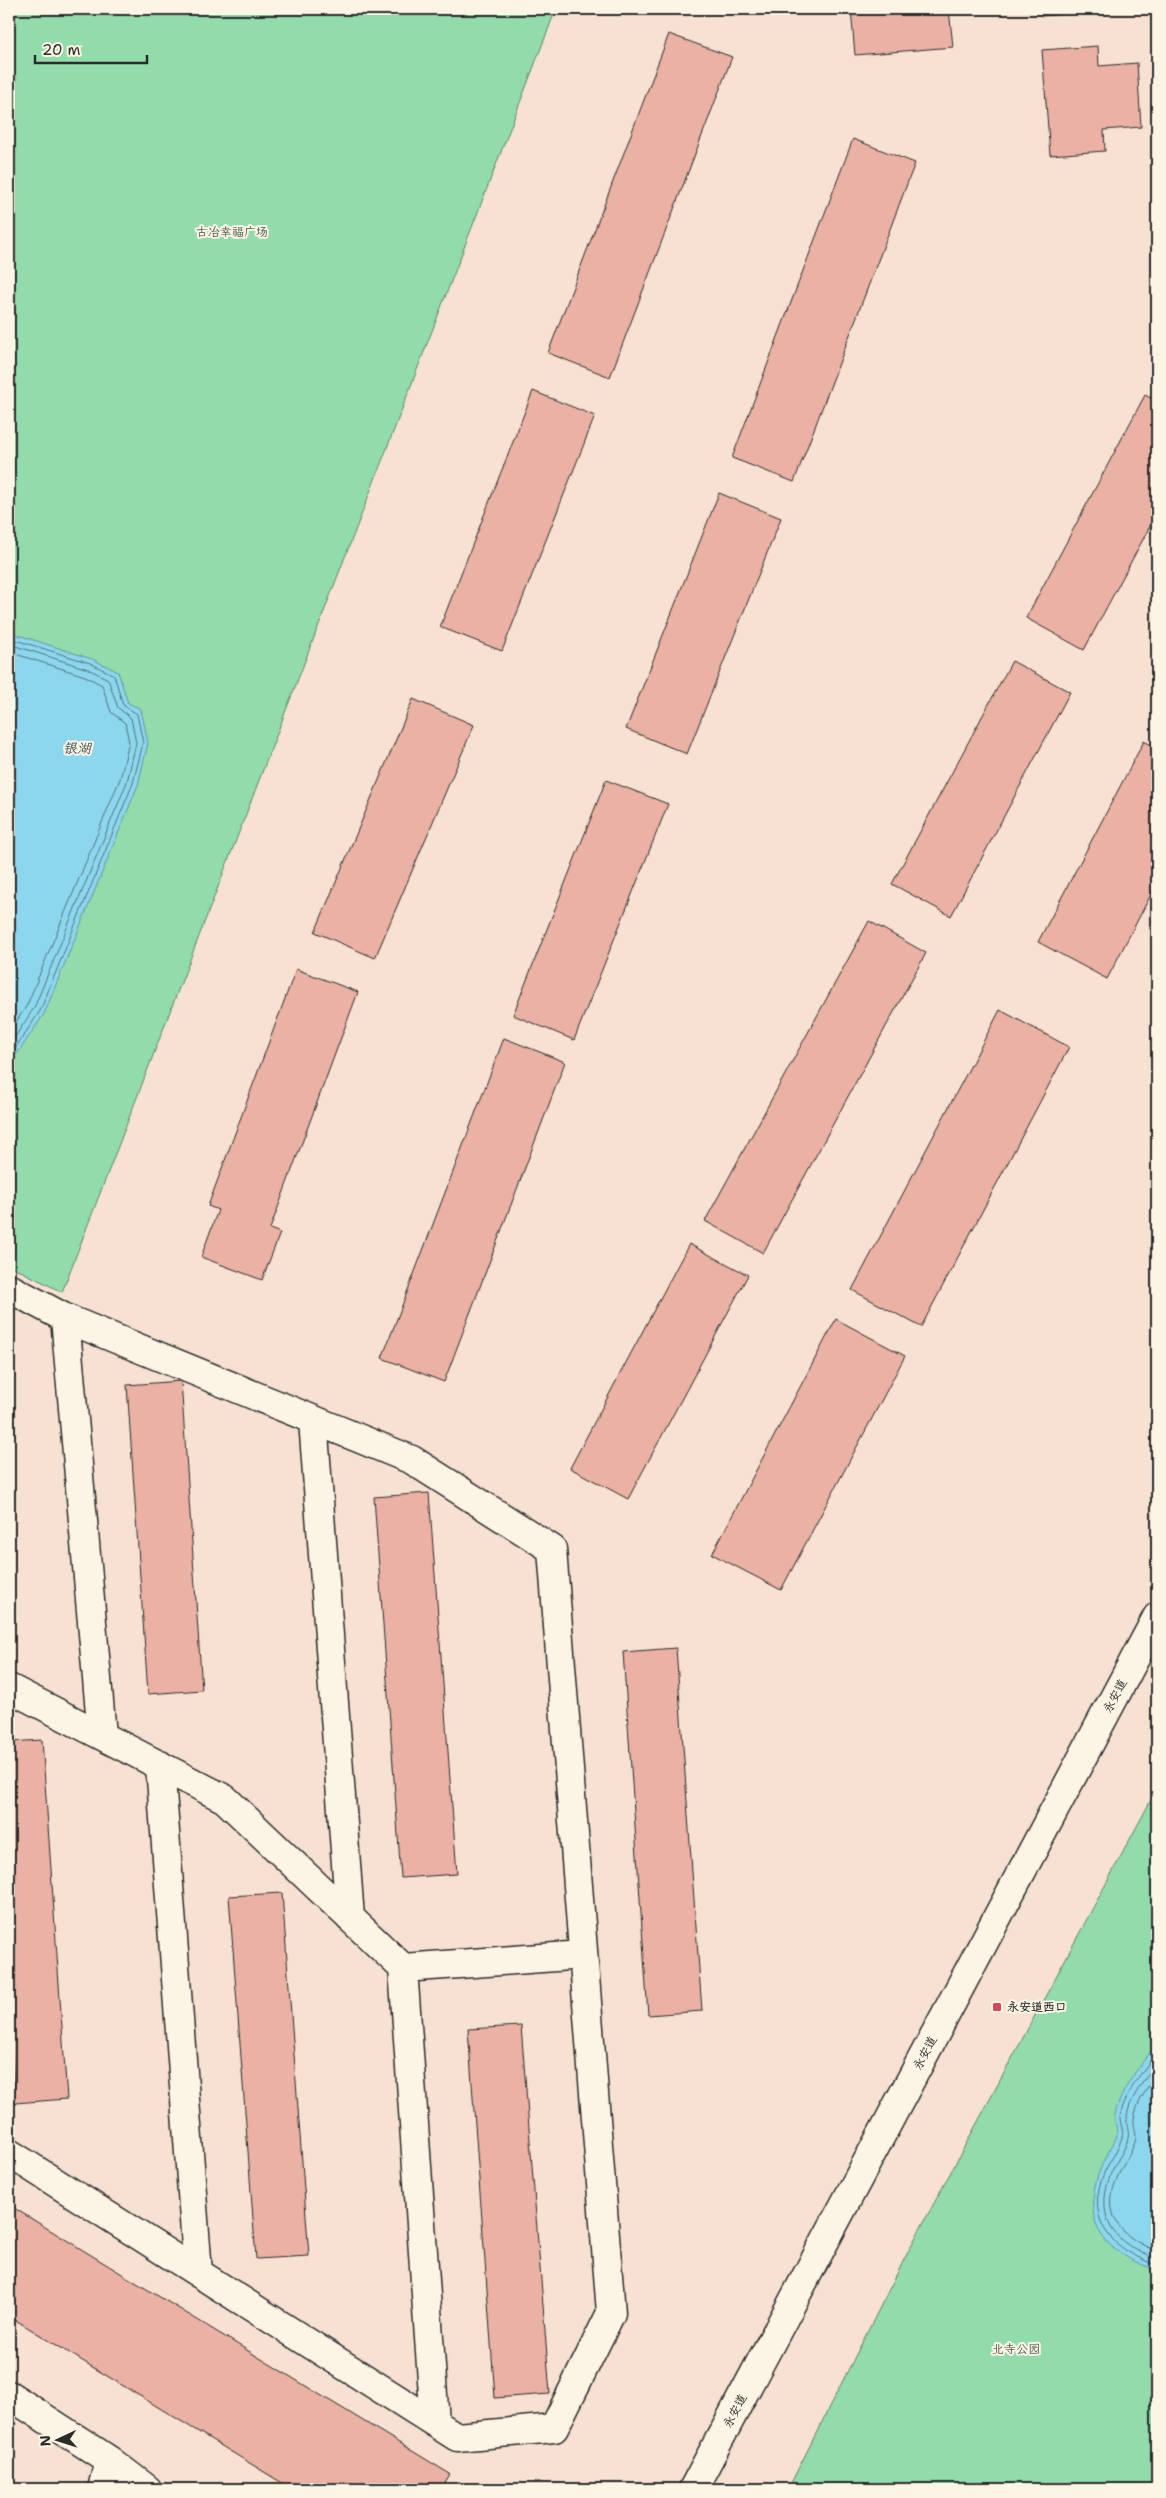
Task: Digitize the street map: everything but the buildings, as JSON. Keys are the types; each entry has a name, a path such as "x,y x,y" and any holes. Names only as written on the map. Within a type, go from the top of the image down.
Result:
{"street":[{"path":"9,1288 65,1318 412,1460 552,1549 611,2313 554,2428 457,2437 9,2153"},
{"path":"65,1318 102,1736"},
{"path":"313,1420 350,1918"},
{"name":"永安道","path":"693,2489 1157,1617"},
{"path":"9,1688 226,1799 403,1968 435,2423"},
{"path":"160,1765 198,2273"},
{"path":"403,1968 583,1955"},
{"path":"9,2395 109,2460 147,2489"},
{"path":"102,2489 109,2460"}],"green space":[{"name":"古冶幸福广场","path":"9,9 556,9 62,1292 9,1265"},
{"name":"北寺公园","path":"1157,1789 1157,2489 788,2489 912,2244"}],"water":[{"name":"银湖","path":"9,632 92,659 118,672 128,703 141,709 148,743 138,785 44,1014 17,1054 9,1060"},
{"path":"1157,2043 1157,2270 1124,2256 1112,2246 1102,2236 1096,2223 1093,2208 1094,2191 1099,2172 1117,2135 1115,2115 1118,2105 1132,2077"}],"place":[{"name":"永安道西口","path":"997,2007"}]}
